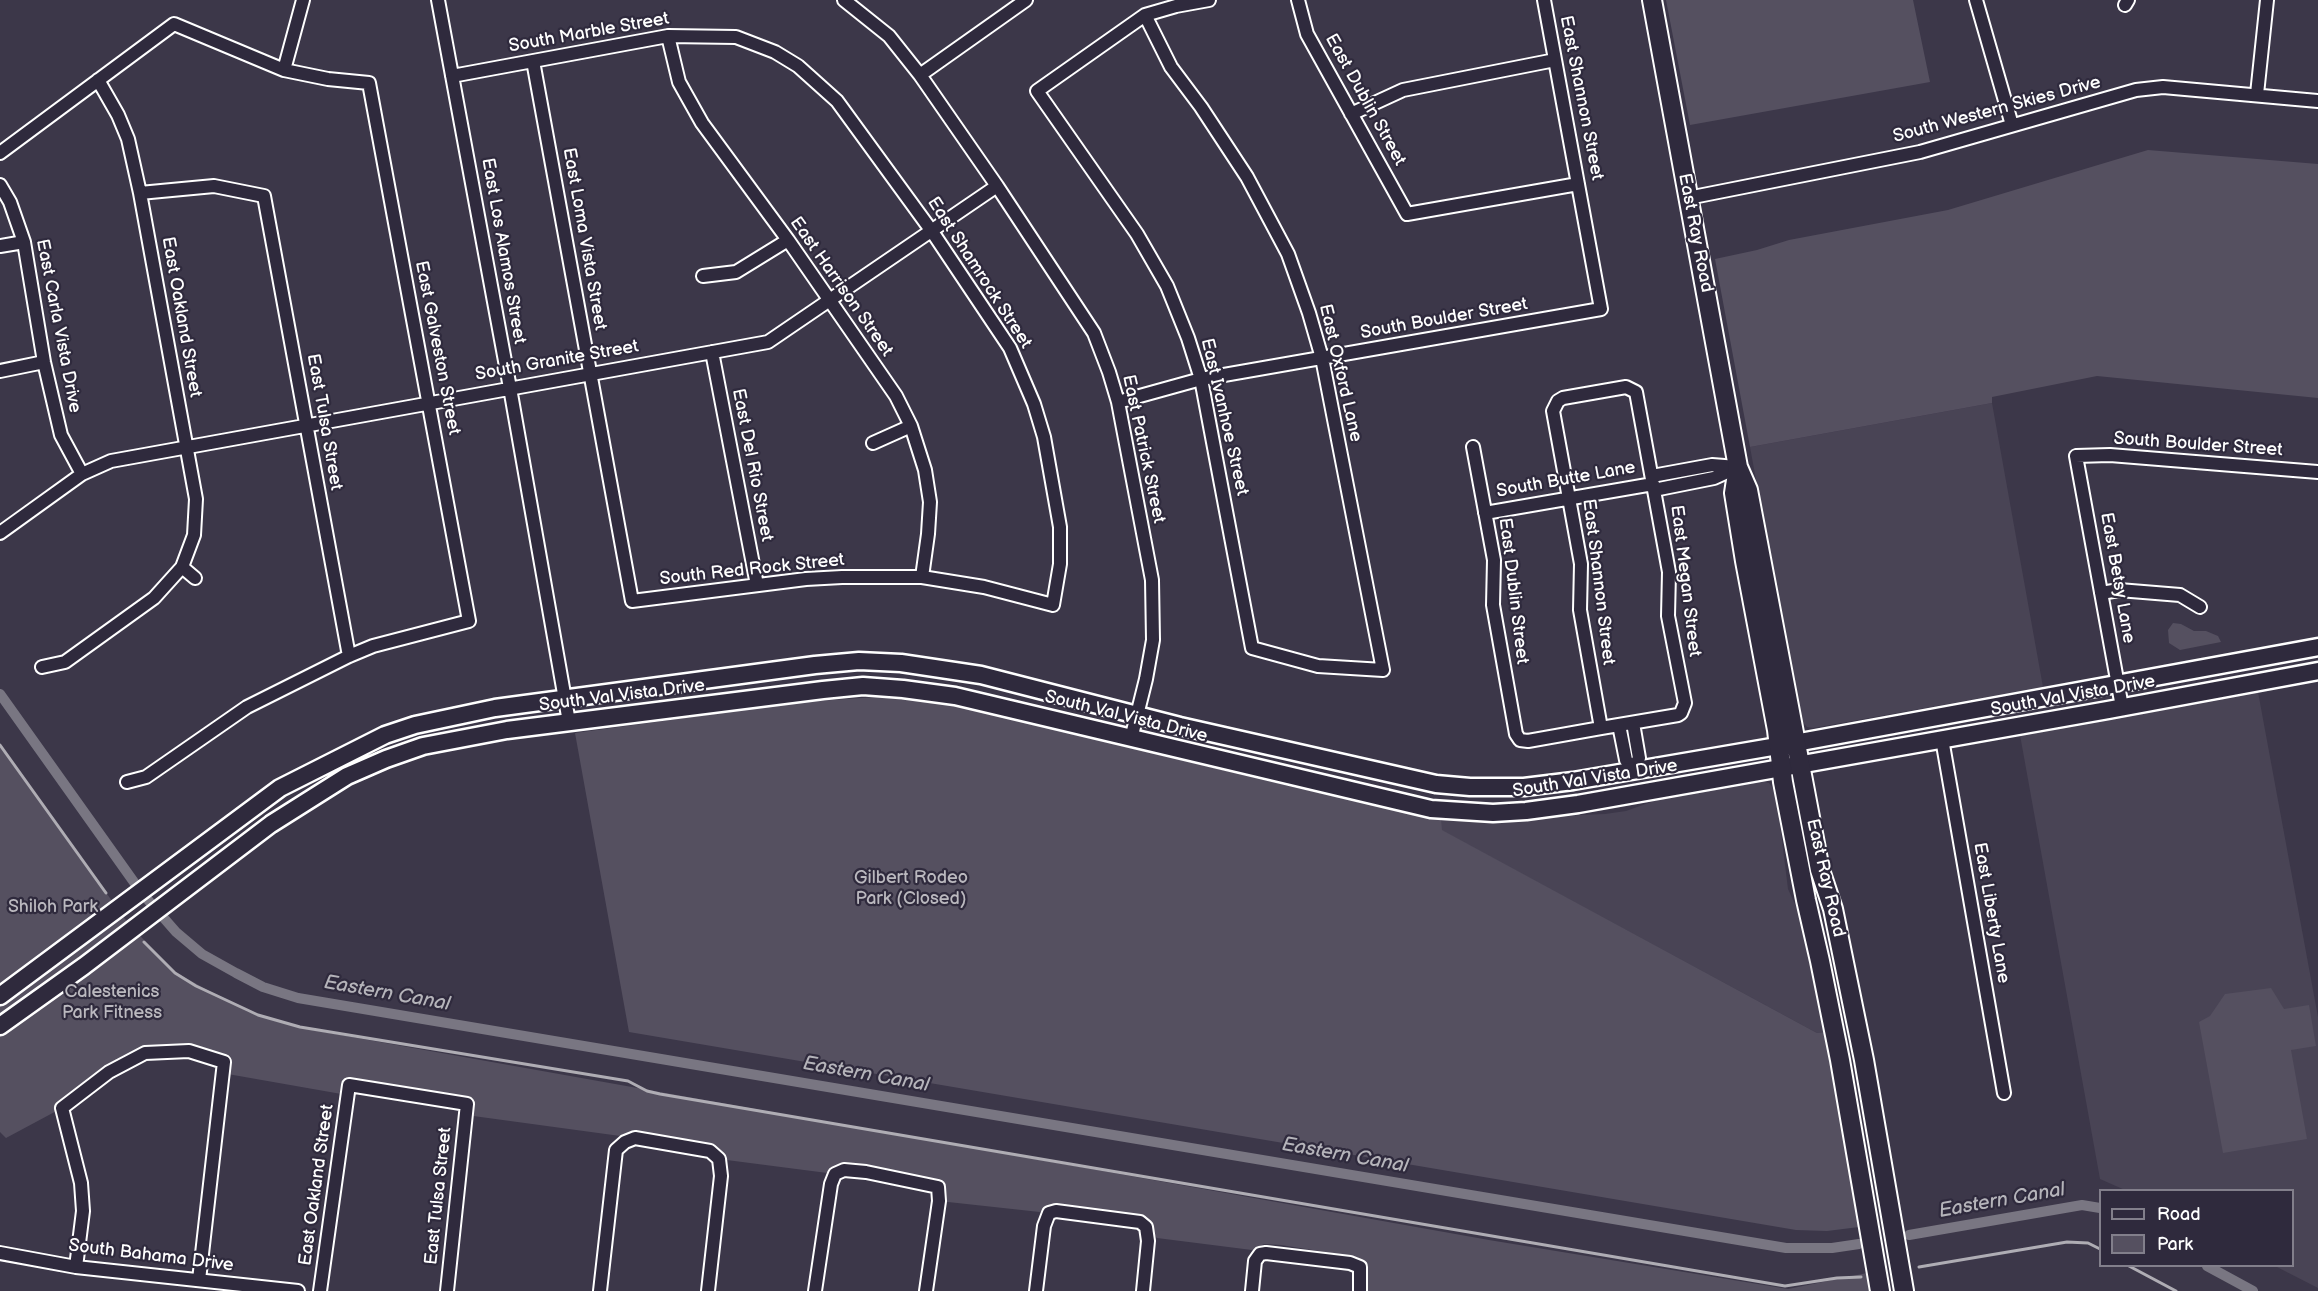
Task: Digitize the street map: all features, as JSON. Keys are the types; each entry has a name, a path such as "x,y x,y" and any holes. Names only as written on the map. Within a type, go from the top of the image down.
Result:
{"main road":[{"name":"East Ray Road","path":"1652,0 1738,467 1748,490 1791,765 1806,900 1827,994 1880,1291"},
{"name":"South Val Vista Drive","path":"0,996 280,788 376,738 415,725 490,709 815,665 859,661 901,663 981,675 1137,716 1436,784 1492,788 1524,787 1787,744 2318,647"},
{"name":"South Val Vista Drive","path":"0,1026 84,966 156,909 271,824 347,776 386,759 441,742 569,722 863,686 955,696 1431,809 1493,813 1526,811 1637,793 2318,671"},
{"path":"1962,735 1974,723 2025,710 2030,699"},
{"path":"441,742 449,731 477,723 490,709"},
{"path":"327,788 333,771 358,757 376,738"},
{"name":"East Ray Road","path":"1791,765 1833,909 1864,1060 1905,1291"},
{"path":"1633,770 1637,793"},
{"path":"1374,796 1377,772"},
{"path":"1827,994 1842,1004 1850,1042 1864,1060"}],"street":[{"path":"0,153 174,24 284,70 303,0"},
{"name":"East Los Alamos Street","path":"438,0 569,722"},
{"name":"East Patrick Street","path":"844,0 889,36 920,75 998,186 1094,333 1118,402 1152,580 1153,640 1131,739"},
{"path":"920,75 1026,0"},
{"path":"1145,15 1209,0"},
{"name":"East Dublin Street","path":"1298,0 1308,34 1407,214 1578,184"},
{"name":"East Shannon Street","path":"1544,0 1601,309"},
{"path":"1976,0 2012,125"},
{"path":"2257,94 2267,0"},
{"name":"East Ivanhoe Street","path":"1145,15 1036,91 1137,234 1167,286 1188,338 1201,379 1252,648"},
{"name":"East Oxford Lane","path":"1145,15 1171,68 1247,177 1288,254 1322,358 1383,670 1318,666 1252,648"},
{"name":"South Marble Street","path":"452,76 668,36 736,37 775,52 798,66"},
{"name":"East Harrison Street","path":"668,36 679,82 702,123 788,240 896,396 911,426 925,470 930,502 922,577"},
{"path":"1352,114 1403,90 1555,60"},
{"name":"East Loma Vista Street","path":"533,61 632,601"},
{"name":"East Shamrock Street","path":"798,66 837,101 1000,329 1018,365 1034,404 1044,437 1060,527 1060,564 1053,605"},
{"name":"East Galveston Street","path":"284,70 328,79 369,83 469,621 410,635 348,656"},
{"name":"East Oakland Street","path":"98,80 118,115 128,139 196,499 194,535 182,567"},
{"name":"South Western Skies Drive","path":"1688,198 1920,152 2136,90 2163,87 2318,100"},
{"name":"East Carla Vista Drive","path":"0,185 10,201 24,242 44,362 61,435 82,474"},
{"name":"East Tulsa Street","path":"140,193 214,186 264,196 348,656"},
{"name":"South Granite Street","path":"0,533 82,474 111,461 768,342 998,186"},
{"path":"703,276 736,272 788,240"},
{"path":"0,246 24,242"},
{"name":"South Boulder Street","path":"1118,402 1201,379 1601,309"},
{"name":"East Del Rio Street","path":"712,352 757,585"},
{"path":"0,370 44,362"},
{"name":"East Megan Street","path":"1555,406 1563,398 1626,387 1632,389 1638,396 1669,572 1668,616 1685,703 1678,715 1633,723"},
{"name":"East Shannon Street","path":"1555,406 1553,411 1581,564 1580,610 1601,728"},
{"path":"873,442 911,426"},
{"name":"East Dublin Street","path":"1473,447 1494,560 1493,605 1516,734 1520,740 1527,741 1601,728"},
{"name":"South Boulder Street","path":"2076,456 2110,455 2318,472"},
{"name":"East Betsy Lane","path":"2076,456 2122,707"},
{"name":"South Butte Lane","path":"1485,513 1653,483 1714,478 1738,467"},
{"path":"42,667 65,662 154,598 182,567 195,578"},
{"name":"South Red Rock Street","path":"632,601 842,577 922,577 984,587 1053,605"},
{"path":"2101,593 2119,590 2180,595 2200,607"},
{"path":"127,782 146,777 247,707 348,656"},
{"path":"1601,728 1619,725 1633,723 1639,758 1633,770 1626,760 1619,725"},
{"name":"East Liberty Lane","path":"1942,739 2004,1093"},
{"path":"76,1267 83,1211 82,1192 74,1149 62,1108 109,1071 145,1053 189,1051 224,1062 199,1281"},
{"name":"East Oakland Street","path":"320,1291 349,1084"},
{"name":"East Tulsa Street","path":"349,1084 467,1104 447,1291"},
{"path":"600,1291 616,1150 625,1142 635,1138 710,1151 719,1159 721,1176 708,1291"},
{"path":"815,1291 831,1184 835,1174 844,1170 866,1172 938,1187 939,1202 926,1291"},
{"path":"1036,1291 1044,1226 1049,1213 1056,1211 1140,1222 1146,1227 1148,1241 1143,1291"},
{"name":"South Bahama Drive","path":"0,1253 76,1267 298,1291"},
{"path":"1252,1291 1255,1262 1260,1254 1350,1263 1360,1267 1360,1291"}],"shaded area":[{"path":"1992,403 2043,687 1813,728 1807,727 1800,719 1750,447"},
{"path":"2258,692 2318,1017 2318,1288 2277,1267 2294,1267 2294,1189 2123,1189 2100,1179 2020,735"},
{"path":"1761,781 1769,783 1776,792 1788,889 1803,922 1825,1032 1817,1033 1441,830 1441,819 1498,822 1605,814 1626,811 1657,800"}],"green space":[{"path":"1666,0 1913,0 1930,82 1690,125"},
{"path":"2148,150 2318,164 2318,398 2097,376 1992,397 1992,403 1750,447 1715,259 1789,240 1948,210"},
{"path":"2173,623 2181,624 2194,631 2206,631 2218,636 2221,642 2180,650 2169,643 2168,630"},
{"name":"Gilbert Rodeo Park (Closed)","path":"877,697 940,703 1297,788 1441,819 1442,830 1817,1033 1825,1032 1859,1227 1827,1231 1796,1230 629,1032 575,733 802,702"},
{"name":"Calestenics Park Fitness","path":"0,745 125,919 171,970 248,1012 307,1029 1489,1240 1788,1289 1867,1273 1871,1291 1367,1291 1367,1272 1364,1263 1357,1257 1281,1245 1264,1244 1252,1250 1157,1238 1146,1227 1049,1213 939,1201 938,1187 866,1172 835,1174 719,1159 635,1138 466,1115 467,1105 349,1085 347,1095 222,1073 223,1062 188,1051 145,1053 62,1108 6,1138 0,1132"},
{"path":"2271,988 2284,1009 2309,1005 2316,1046 2291,1050 2307,1139 2223,1153 2199,1022 2210,1016 2225,994"}],"waterway":[{"name":"Eastern Canal","path":"0,694 141,892 176,932 202,954 236,973 263,987 298,998 1786,1248 1832,1248 1859,1244"},
{"path":"0,745 106,893"},
{"path":"144,942 175,973 196,986 258,1015 300,1027 628,1081 647,1091 660,1094 1785,1286 1837,1278 1861,1277"},
{"name":"Eastern Canal","path":"1909,1235 2082,1205 2099,1208"},
{"path":"1919,1267 2067,1242 2088,1243 2099,1248"},
{"path":"2131,1267 2176,1291"},
{"name":"Eastern Canal","path":"2209,1267 2253,1291"}],"park label":[{"name":"Shiloh Park","path":"53,907"}]}
